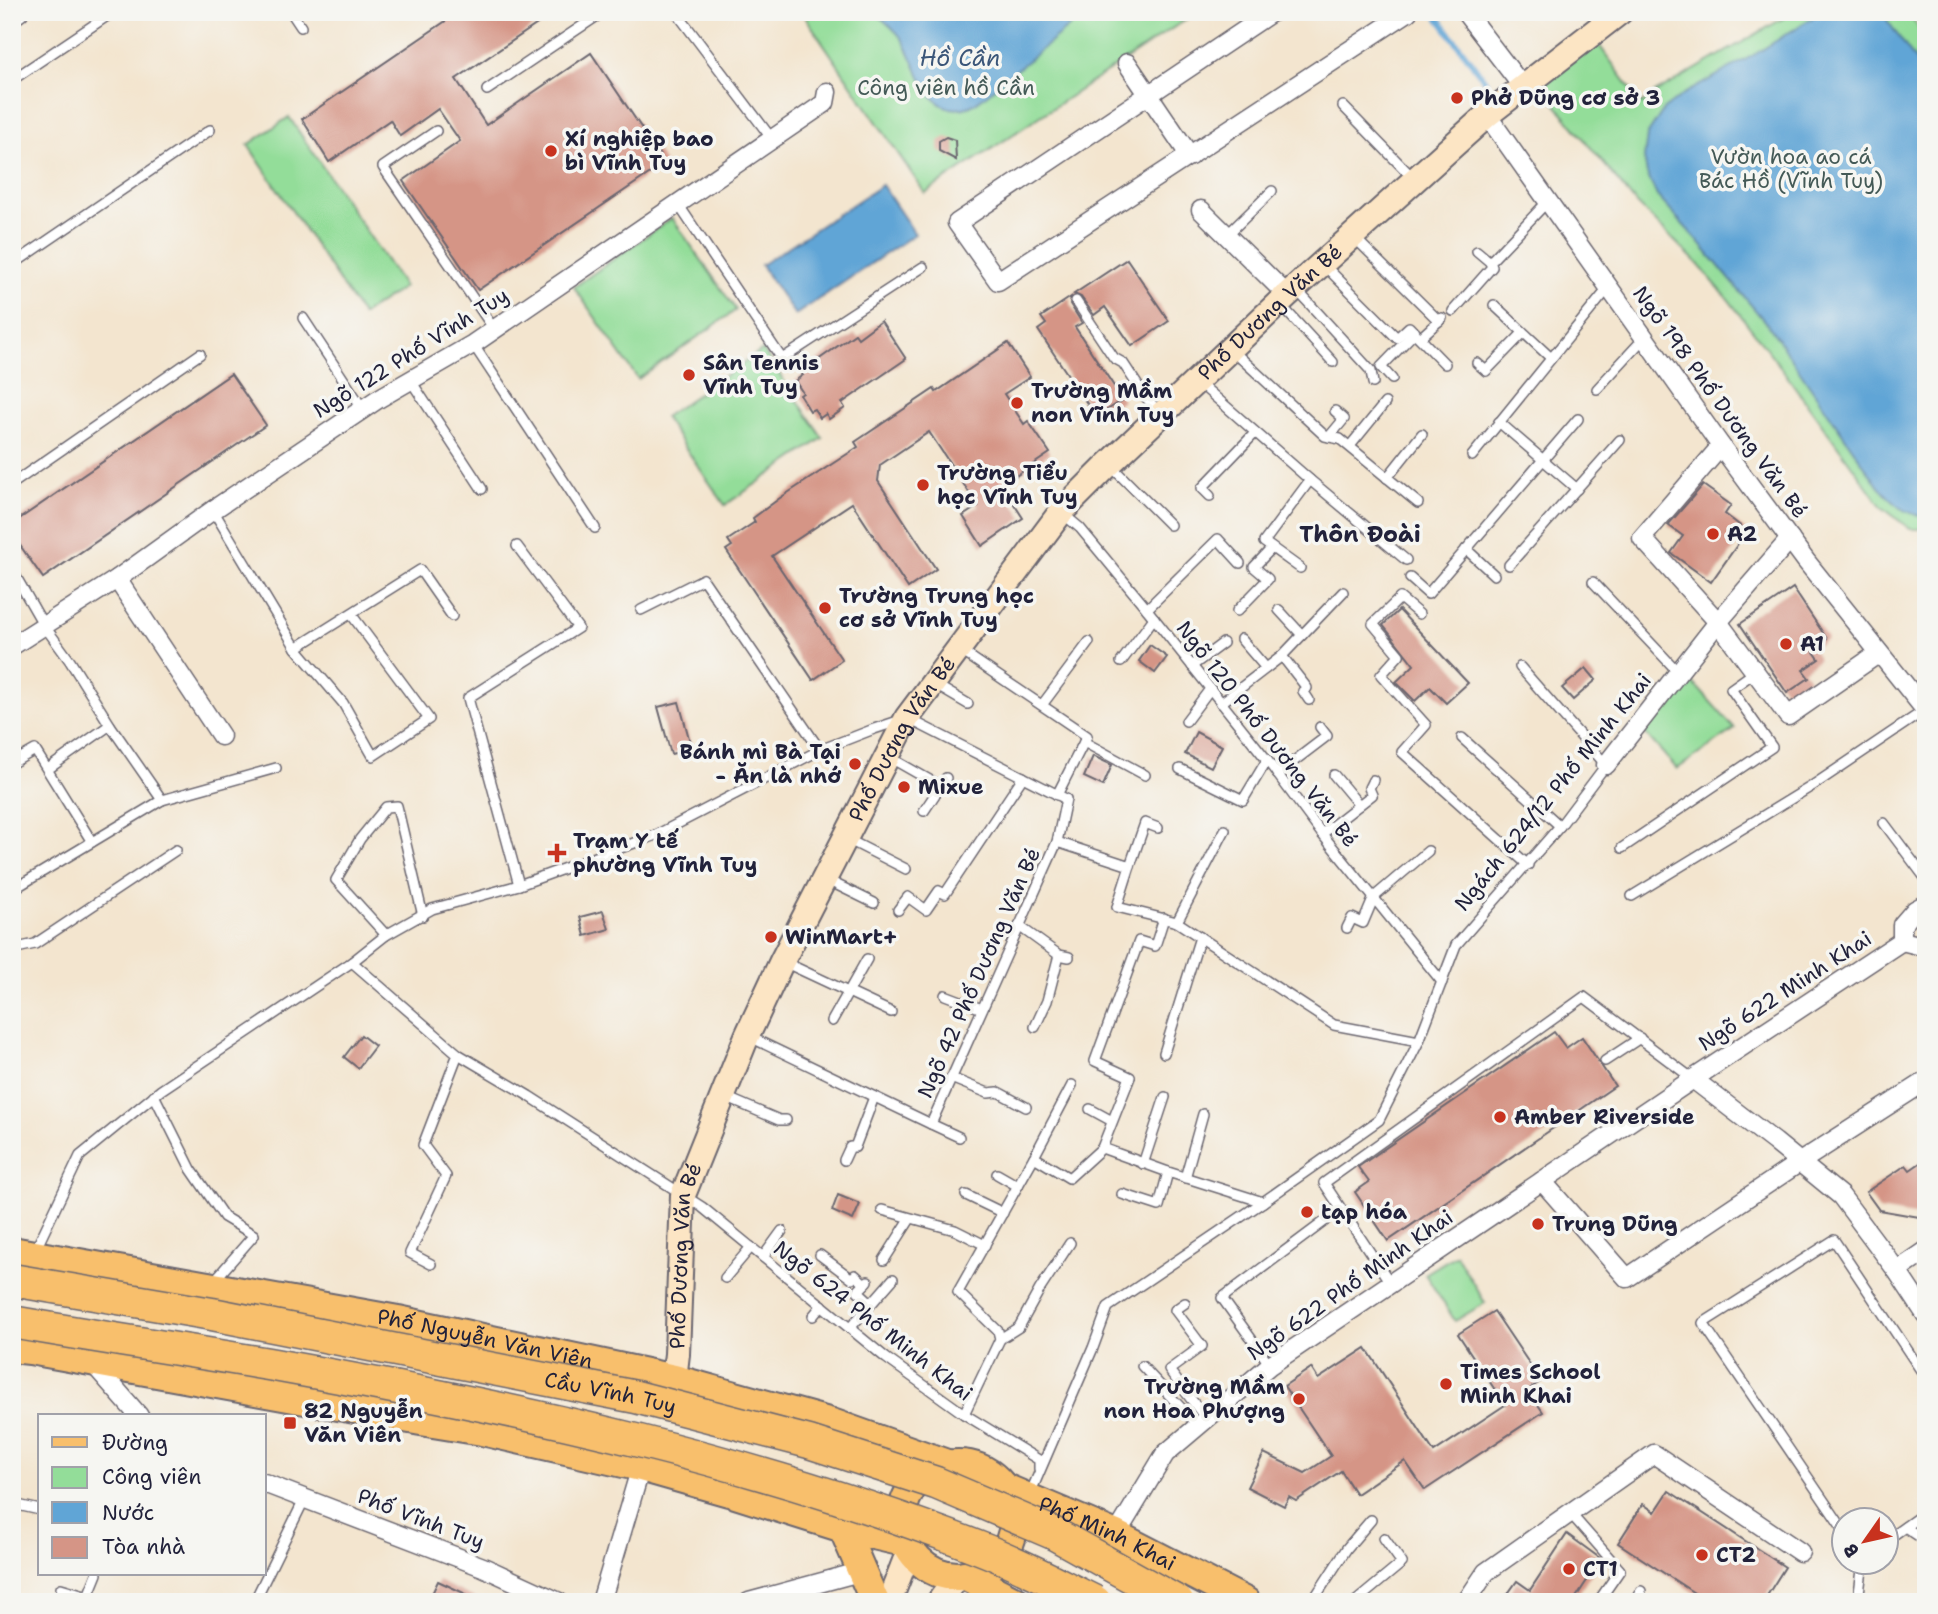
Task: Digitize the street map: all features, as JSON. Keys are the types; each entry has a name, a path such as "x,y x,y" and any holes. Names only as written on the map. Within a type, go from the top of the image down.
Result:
{"highway":[{"name":"Cầu Vĩnh Tuy","path":"12,1280 212,1314 636,1397 809,1442 936,1483 1041,1528 1177,1602"},
{"name":"Cầu Vĩnh Tuy","path":"12,1322 286,1367 542,1418 732,1464 857,1503 980,1548 1095,1602"}],"main road":[{"name":"Phố Nguyễn Văn Viên","path":"22,1254 433,1327 674,1379 832,1423 947,1465"},
{"path":"341,1406 348,1403 353,1394 361,1364 363,1334 359,1321 349,1311"},
{"path":"421,1421 408,1413 403,1402 403,1377 410,1347 418,1335 433,1327"},
{"path":"12,1348 482,1431 641,1467 843,1528 909,1545"},
{"path":"947,1465 975,1466 1016,1493 1012,1504 1014,1522 1011,1540 1002,1555 989,1567 973,1574 938,1572 922,1563 909,1545 903,1530 903,1511 909,1492 926,1473 947,1465"},
{"name":"Phố Minh Khai","path":"1016,1493 1116,1535 1246,1602"},
{"path":"843,1528 875,1602"},
{"path":"962,1575 1017,1602"}],"street":[{"path":"12,16 19,12"},
{"path":"1272,12 957,223 998,281 1408,12"},
{"name":"Phố Dương Văn Bé","path":"674,1379 682,1195 747,1036 782,961 907,718 1061,512 1109,464 1287,295 1488,115 1619,12"},
{"path":"1469,14 1522,86"},
{"path":"1127,63 1190,156"},
{"name":"Ngõ 122 Phố Vĩnh Tuy","path":"12,646 117,579 363,410 473,344 825,103 827,92"},
{"name":"Ngõ 198 Phố Dương Văn Bé","path":"1488,115 1721,446 1790,539 1925,710"},
{"path":"1201,210 1287,295"},
{"path":"1721,446 1642,538 1718,622 1787,716 1879,653"},
{"name":"Ngách 624/12 Phố Minh Khai","path":"1606,765 1718,622 1790,539"},
{"path":"117,579 221,736"},
{"path":"1926,904 1902,925 1902,941 1926,947"},
{"name":"Ngõ 622 Minh Khai","path":"1693,1079 1902,941"},
{"path":"1693,1079 1840,1196 1897,1271 1926,1315"},
{"name":"Ngõ 622 Phố Minh Khai","path":"1116,1535 1165,1454 1270,1365 1693,1079"},
{"path":"1542,1181 1627,1278 1926,1081"},
{"path":"1897,1271 1925,1253"},
{"path":"92,1362 137,1414"},
{"path":"1466,1602 1486,1572 1654,1454 1800,1552"},
{"path":"601,1602 641,1467"},
{"name":"Phố Vĩnh Tuy","path":"266,1484 483,1567 559,1602"},
{"path":"889,1602 909,1545"},
{"path":"749,1602 863,1571"},
{"path":"939,1602 962,1575"}],"lane":[{"path":"12,80 113,12"},
{"path":"291,12 301,27"},
{"path":"487,90 603,12"},
{"path":"676,12 772,139"},
{"path":"1343,106 1415,180"},
{"path":"12,265 210,130"},
{"path":"436,131 383,167 494,329"},
{"path":"1227,235 1272,191"},
{"path":"1490,262 1549,200"},
{"path":"678,204 782,359 923,267"},
{"path":"1353,236 1441,319 1417,335 1381,366 1392,379"},
{"path":"1453,311 1492,267 1477,251"},
{"path":"1322,263 1397,338 1409,327 1445,364"},
{"path":"1472,456 1609,286"},
{"path":"1287,295 1333,362"},
{"path":"1287,295 1371,371 1373,383"},
{"path":"1076,301 1114,358 1123,363 1160,414"},
{"path":"1494,305 1551,358"},
{"path":"303,318 363,410"},
{"path":"1477,363 1486,371 1523,332"},
{"path":"1597,389 1645,337"},
{"path":"473,344 595,528"},
{"path":"1230,348 1325,436 1340,439 1350,446 1418,503"},
{"path":"12,484 200,354"},
{"path":"411,381 482,489"},
{"path":"1196,381 1405,560"},
{"path":"1350,446 1385,403"},
{"path":"1329,437 1344,419 1335,411"},
{"path":"1410,578 1428,594 1578,419"},
{"path":"1499,422 1577,489"},
{"path":"1210,496 1202,488 1255,433"},
{"path":"1387,478 1422,434"},
{"path":"1509,565 1620,440"},
{"path":"1109,464 1170,525"},
{"path":"1300,568 1264,542 1310,480"},
{"path":"214,510 296,648 343,703 373,756 429,719 351,614"},
{"name":"Ngõ 120 Phố Dương Văn Bé","path":"1061,512 1080,528 1147,609 1322,834 1442,982"},
{"path":"1147,609 1218,539 1240,563"},
{"path":"517,546 578,628 468,698 519,885"},
{"path":"1237,611 1268,579 1254,567 1272,548"},
{"path":"1466,549 1494,575"},
{"path":"12,570 43,624 162,800"},
{"path":"296,648 420,570 452,616"},
{"path":"641,610 703,579 820,750"},
{"path":"1593,582 1679,673"},
{"path":"1221,703 1282,656 1343,592"},
{"path":"1419,614 1400,598 1373,624 1399,654 1381,675 1426,725 1402,752 1528,865"},
{"path":"1279,610 1302,635"},
{"path":"1121,662 1154,618"},
{"path":"1241,639 1266,668"},
{"path":"1042,705 1089,642"},
{"path":"1192,666 1223,643"},
{"path":"22,1254 80,1156 154,1095 352,962 386,936 432,909 519,885 656,835 820,750 907,718 1057,794 1087,736 958,649"},
{"path":"1282,656 1307,688 1303,691 1310,701"},
{"path":"1520,667 1606,765"},
{"path":"1622,848 1772,747 1731,689 1755,672"},
{"path":"933,683 968,704"},
{"path":"1186,721 1210,689"},
{"name":"Ngõ 198 Phố Dương Văn Bé","path":"1632,897 1812,786 1925,710"},
{"path":"48,769 110,725"},
{"path":"1277,775 1327,736 1320,727"},
{"path":"1462,738 1560,826"},
{"path":"1084,742 1145,775"},
{"path":"12,763 35,750 93,842"},
{"path":"888,757 943,782 924,811"},
{"path":"1180,769 1243,800 1266,760"},
{"name":"Ngách 624/12 Phố Minh Khai","path":"1016,1493 1039,1470 1093,1348 1108,1307 1379,1120 1419,1041 1456,945 1528,865 1606,765"},
{"path":"12,890 162,800 276,768"},
{"path":"1334,775 1359,805"},
{"path":"898,910 908,897 926,910 939,891 945,894 1023,777"},
{"path":"1322,834 1372,795 1369,788 1373,780"},
{"name":"Ngõ 42 Phố Dương Văn Bé","path":"747,1036 931,1124 1057,842 1066,799 1057,794"},
{"path":"386,936 336,880 360,839 386,807 397,806 423,916"},
{"path":"1158,828 1145,823 1116,907 1177,922 1334,1025 1419,1041"},
{"path":"1884,823 1926,879"},
{"path":"1177,922 1225,830"},
{"path":"846,838 906,869"},
{"path":"1057,842 1130,866"},
{"path":"12,949 35,944 176,850"},
{"path":"1348,928 1352,918 1363,923 1374,897 1428,850"},
{"path":"825,879 874,902"},
{"path":"1034,1157 1069,1178 1101,1148 1130,1077 1095,1061 1139,942 1154,946 1164,918"},
{"path":"1019,926 1064,956 1035,1027"},
{"path":"1164,1052 1200,937"},
{"path":"832,1021 867,959"},
{"path":"782,961 891,1012"},
{"name":"Ngõ 624 Phố Minh Khai","path":"352,962 458,1054 529,1096 702,1207 886,1358 964,1414 1040,1460 1039,1470"},
{"path":"945,995 982,1009"},
{"path":"1391,1284 1324,1183 1584,997 1693,1079"},
{"path":"1605,1061 1640,1038"},
{"path":"431,1264 410,1253 446,1176 423,1145 458,1054"},
{"path":"951,1078 988,1094 998,1092 1026,1107"},
{"path":"1000,1339 998,1331 958,1292 1072,1085"},
{"path":"154,1095 191,1169 224,1217 254,1236 209,1287"},
{"path":"722,1095 779,1120 786,1120"},
{"path":"844,1160 850,1147 855,1147 874,1097"},
{"path":"1143,1164 1165,1097"},
{"path":"1090,1109 1112,1121"},
{"path":"1185,1178 1203,1114"},
{"path":"931,1124 959,1137"},
{"path":"1101,1148 1263,1202"},
{"path":"1122,1194 1159,1206 1168,1172"},
{"path":"997,1174 1018,1186"},
{"path":"967,1195 1003,1213"},
{"path":"883,1210 955,1230 985,1245"},
{"path":"884,1259 910,1219"},
{"path":"1270,1365 1222,1298 1325,1221"},
{"path":"763,1257 782,1231"},
{"path":"1829,1508 1703,1323 1834,1240 1926,1378"},
{"path":"964,1414 1000,1339 1019,1327 1070,1243"},
{"path":"725,1278 751,1247"},
{"path":"820,1255 852,1279 855,1275 866,1283 858,1291 871,1303"},
{"path":"850,1328 893,1279"},
{"path":"1185,1303 1174,1310 1202,1346 1170,1370 1202,1423"},
{"path":"813,1316 822,1305"},
{"path":"1142,1366 1202,1423"},
{"path":"254,1602 305,1498"},
{"path":"12,1509 13,1504 38,1510"},
{"path":"1899,1531 1926,1512"},
{"path":"1570,1513 1620,1570 1598,1602"},
{"path":"1312,1602 1347,1548 1371,1520"},
{"path":"1905,1527 1926,1541"},
{"path":"1355,1602 1402,1563 1384,1538"},
{"path":"61,1588 88,1599 96,1576"},
{"path":"1853,1602 1859,1593 1861,1576"},
{"path":"1634,1602 1641,1591"}],"green space":[{"name":"Công viên hồ Cần","path":"802,12 1197,12 925,193"},
{"name":"Vườn hoa ao cá Bác Hồ (Vĩnh Tuy)","path":"1794,12 1908,12 1926,39 1926,529 1910,529 1882,507 1728,299 1698,264 1634,201 1540,85 1596,41 1642,104 1655,93"},
{"path":"289,117 404,287 362,315 248,145"},
{"path":"672,218 736,310 638,379 574,287"},
{"path":"763,350 823,438 725,505 664,417"},
{"path":"1688,677 1735,729 1677,769 1642,730"},
{"path":"1456,1255 1485,1303 1455,1321 1425,1274"}],"water":[{"name":"Hồ Cần","path":"875,12 1087,12 977,102 968,107 954,109 933,98 902,39"},
{"name":"Vườn hoa ao cá Bác Hồ (Vĩnh Tuy)","path":"1821,12 1882,13 1926,75 1926,516 1905,510 1879,487 1771,329 1657,196 1647,174 1644,158 1647,135 1664,109 1682,95 1757,53"},
{"path":"882,185 915,234 795,315 761,265"}],"building":[{"name":"Xí nghiệp bao bì Vĩnh Tuy","path":"459,12 555,12 456,79 486,125 591,53 665,163 478,290 403,181 460,141 438,109 400,136 390,120 329,162 302,119"},
{"path":"946,137 955,140 956,160 939,151 939,141"},
{"path":"1127,259 1169,321 1132,346 1105,307 1094,315 1081,297 1074,294"},
{"path":"1071,297 1070,304 1082,323 1075,327 1123,400 1096,417 1038,330 1046,324 1041,317"},
{"path":"881,321 906,359 842,403 845,408 829,419 826,414 820,418 814,409 810,411 795,381 803,375 801,372 855,334 858,338"},
{"path":"1008,343 1030,377 1004,394 1024,424 1028,421 1050,453 1003,487 1023,518 982,546 963,516 978,506 929,432 880,465 878,481 936,569 908,588 852,503 772,556 842,660 813,680 726,550 732,546 728,540 755,522 753,518 780,498 858,447 855,442"},
{"path":"231,374 266,425 43,578 12,534 12,524"},
{"name":"A2","path":"1703,485 1731,505 1725,514 1747,531 1711,582 1671,553 1683,536 1668,525"},
{"name":"A1","path":"1793,588 1827,639 1812,649 1819,659 1803,670 1809,678 1787,693 1740,624"},
{"path":"1399,610 1468,683 1446,703 1430,687 1415,701 1396,682 1414,665 1383,625"},
{"path":"1150,645 1167,657 1155,673 1139,661"},
{"path":"1586,668 1596,680 1573,700 1562,688"},
{"path":"679,702 692,749 671,754 658,707"},
{"path":"1196,732 1222,746 1211,767 1185,754"},
{"path":"1093,756 1112,765 1103,786 1084,777"},
{"path":"603,911 609,929 585,936 580,917"},
{"name":"Amber Riverside","path":"1554,1032 1566,1048 1582,1037 1615,1086 1388,1241 1355,1192 1369,1182 1358,1167"},
{"path":"361,1035 375,1046 358,1068 344,1057"},
{"path":"1926,1159 1926,1212 1919,1217 1879,1210 1866,1192 1906,1165 1910,1170"},
{"path":"838,1195 860,1204 853,1220 832,1211"},
{"path":"1494,1311 1541,1381 1528,1390 1543,1412 1425,1490 1405,1461 1356,1494 1341,1471 1296,1501 1289,1497 1284,1506 1247,1487 1264,1453 1305,1473 1331,1456 1284,1386 1311,1368 1318,1379 1366,1348 1434,1452 1505,1405 1458,1334"},
{"name":"CT2","path":"1669,1491 1785,1567 1763,1602 1708,1602 1618,1543 1643,1504 1655,1512"},
{"name":"CT1","path":"1567,1534 1601,1559 1573,1602 1502,1602 1517,1581 1530,1590"},
{"path":"438,1581 483,1602 428,1602"}],"waterway":[{"path":"1434,12 1486,82"}],"place":[{"name":"Phở Dũng cơ sở 3","path":"1457,98"},
{"name":"Xí nghiệp bao bì Vĩnh Tuy","path":"551,151"},
{"name":"Sân Tennis Vĩnh Tuy","path":"689,375"},
{"name":"Trường Mầm non Vĩnh Tuy","path":"1017,403"},
{"name":"Trường Tiểu học Vĩnh Tuy","path":"923,485"},
{"name":"A2","path":"1713,534"},
{"name":"Trường Trung học cơ sở Vĩnh Tuy","path":"825,608"},
{"name":"A1","path":"1786,644"},
{"name":"Bánh mì Bà Tại - Ăn là nhớ","path":"855,764"},
{"name":"Mixue","path":"904,787"},
{"name":"Trạm Y tế phường Vĩnh Tuy","path":"557,853"},
{"name":"WinMart+","path":"771,937"},
{"name":"Amber Riverside","path":"1500,1117"},
{"name":"tạp hóa","path":"1307,1212"},
{"name":"Trung Dũng","path":"1538,1224"},
{"name":"Times School Minh Khai","path":"1446,1384"},
{"name":"Trường Mầm non Hoa Phượng","path":"1299,1399"},
{"name":"82 Nguyễn Văn Viên","path":"290,1423"},
{"name":"CT2","path":"1702,1555"},
{"name":"CT1","path":"1569,1569"}],"district":[{"name":"Thôn Đoài","path":"1360,534"}]}
